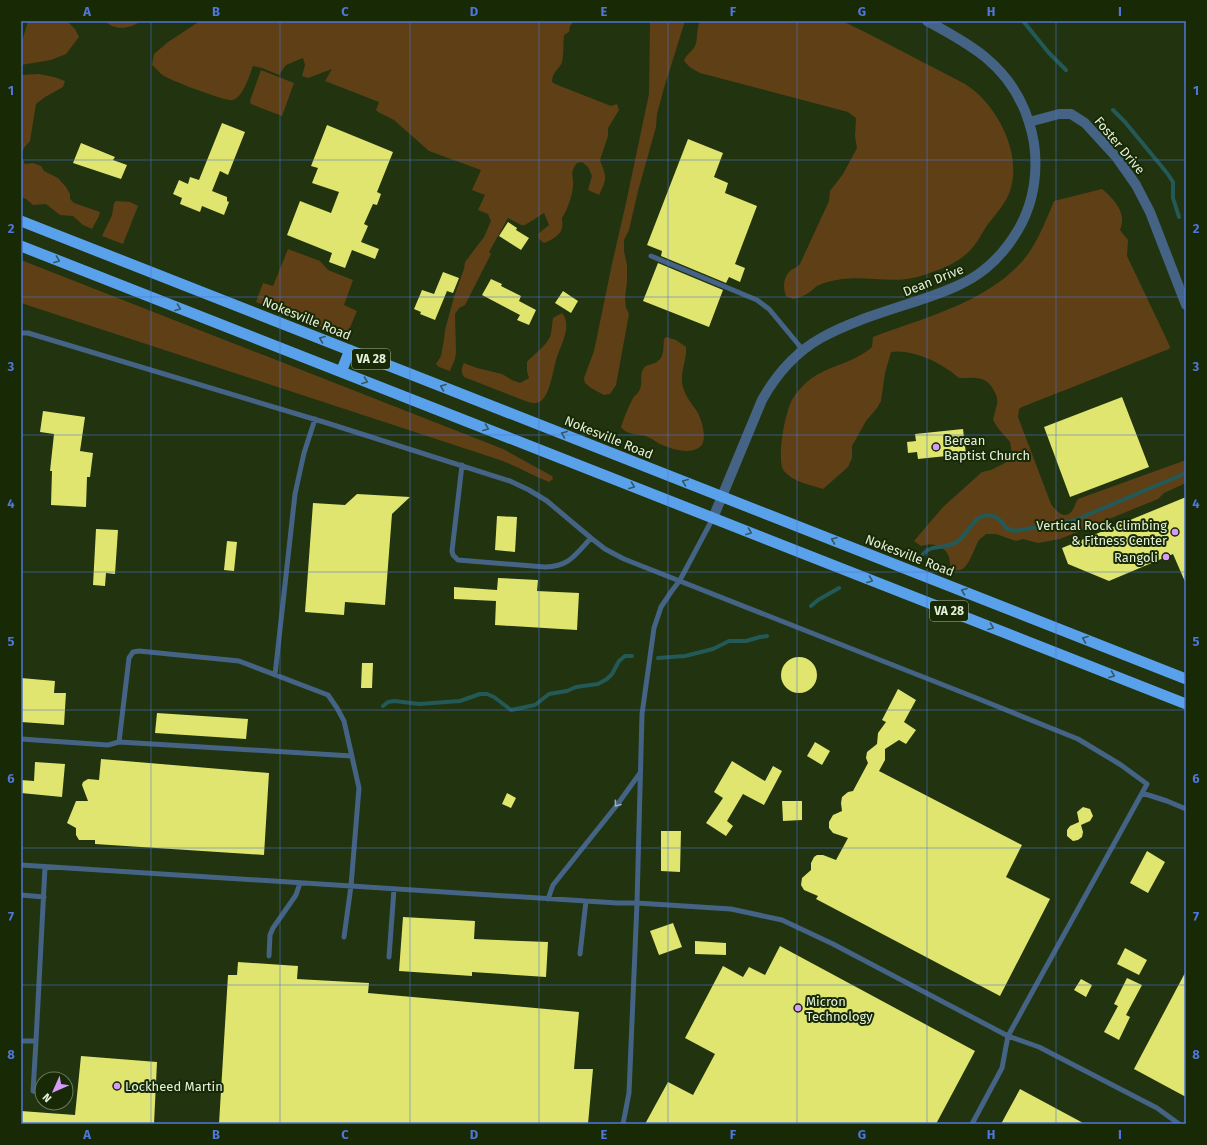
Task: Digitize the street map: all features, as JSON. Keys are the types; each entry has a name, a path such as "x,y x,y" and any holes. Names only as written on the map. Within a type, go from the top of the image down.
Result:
{"highway":[{"name":"Nokesville Road","path":"21,221 1186,679"},
{"name":"VA 28","path":"21,246 1186,704"},
{"path":"341,372 350,350"}],"street":[{"name":"Dean Drive","path":"713,518 762,400 780,372 803,350 821,338 847,326 966,282 986,269 1005,249 1019,227 1030,203 1036,162 1035,147 1029,122 1018,94 996,66 974,49 927,21"},
{"name":"Foster Drive","path":"1029,122 1059,114 1071,114 1085,123 1117,158 1136,185 1150,212 1186,305"}],"lane":[{"path":"651,256 757,300 769,309 803,350"},
{"path":"21,333 28,333 315,419 510,481 529,490 546,501 591,538 624,559 979,699 1078,740 1121,765 1147,784 1008,1036 1002,1068 972,1124"},
{"path":"276,675 295,494 304,453 315,419"},
{"path":"462,466 452,551 453,555 458,560 545,567 559,566 572,559 591,538"},
{"path":"623,1124 629,1092 637,903 642,714 654,628 661,608 680,580 713,518"},
{"path":"119,742 129,658 133,652 139,651 239,661 328,695 344,721 359,788 351,886 344,937"},
{"path":"21,739 108,744 119,742 352,756"},
{"path":"548,899 553,885 617,805 640,773"},
{"path":"1142,793 1186,809"},
{"path":"21,865 586,902 637,903 731,909 782,920 833,944 1008,1036 1039,1047 1158,1108 1179,1124"},
{"path":"34,1071 45,867"},
{"path":"269,956 270,936 273,928 296,895 300,883"},
{"path":"389,957 394,889"},
{"path":"21,895 44,896"},
{"path":"580,954 586,902"},
{"path":"21,1041 36,1041"},
{"path":"34,1074 34,1091"}],"shaded area":[{"path":"28,21 67,21 75,29 79,37 66,54 51,60 21,65 21,45"},
{"path":"105,21 141,21 132,26 118,28"},
{"path":"200,21 574,21 570,26 569,32 564,35 562,62 553,75 552,82 611,106 617,104 619,110 608,128 608,136 600,160 605,177 602,189 599,195 588,190 592,176 588,167 582,162 577,163 572,172 572,191 562,218 561,231 555,237 544,243 539,239 538,234 549,225 544,213 525,225 521,225 508,218 489,252 491,254 465,305 459,308 455,314 456,352 450,371 439,367 436,364 441,356 445,330 465,262 484,237 491,221 488,214 478,210 485,195 472,190 481,170 429,151 394,120 378,112 376,110 379,102 325,81 332,69 308,78 302,76 305,65 303,58 286,65 279,75 253,66 243,90 237,98 233,100 212,95 164,76 152,65 154,54 168,42"},
{"path":"650,21 685,21 664,88 657,114 656,127 629,230 624,240 624,251 627,265 625,298 626,308 629,314 616,385 610,394 604,395 585,383 584,378 594,351 649,94"},
{"path":"700,21 842,21 965,84 988,104 996,115 1008,139 1013,165 1013,178 1006,200 973,247 963,257 944,267 914,278 894,280 853,278 836,280 826,282 817,286 806,294 793,299 786,296 784,286 786,277 790,271 800,264 829,201 830,191 843,174 857,148 855,136 856,118 848,112 700,73 691,68 684,61 696,44"},
{"path":"261,70 294,83 282,116 251,104 250,101"},
{"path":"39,74 65,81 63,87 36,104 30,141 24,148 21,155 21,75"},
{"path":"21,156 25,164 33,163 41,166 44,171 58,178 66,187 70,194 70,199 74,203 100,212 92,229 83,225 73,216 60,215 46,204 33,205 21,197"},
{"path":"1102,189 1115,202 1121,212 1122,224 1120,230 1128,240 1127,256 1170,347 1169,349 1022,407 1019,409 1018,417 1051,504 1060,514 1069,514 1078,499 1186,460 1186,483 1164,493 1158,499 1060,539 1038,543 1023,539 1016,541 996,534 986,534 979,540 964,568 955,570 950,565 948,554 941,547 932,544 921,546 914,541 943,507 982,472 991,470 1008,461 1012,454 1010,442 993,420 997,398 987,381 978,378 959,378 945,367 927,358 908,352 899,351 891,352 885,373 881,401 866,421 852,446 852,458 848,467 823,489 792,478 784,471 782,466 781,447 784,425 792,400 806,383 819,374 866,352 872,347 873,337 959,305 999,282 1016,268 1030,251 1040,233 1054,201"},
{"path":"116,201 130,202 138,206 123,244 102,236 112,215 114,203"},
{"path":"288,249 320,261 328,270 353,280 344,305 357,311 346,337 256,302 263,283 273,286"},
{"path":"21,260 503,449 552,476 553,479 549,482 497,459 21,303"},
{"path":"562,313 566,323 565,334 556,360 549,388 541,401 536,403 528,402 464,377 462,374 462,367 464,363 502,374 520,383 529,378 527,362 548,341 551,333 553,318"},
{"path":"666,337 676,340 686,347 682,383 686,395 700,417 704,436 704,440 700,447 691,451 671,448 648,437 626,432 621,427 626,412 641,386 641,375 643,370 646,366 659,360 663,351 664,339"}],"building":[{"path":"222,123 245,132 228,175 220,171 212,191 227,197 227,201 229,202 224,215 202,206 200,212 180,204 182,198 173,194 179,180 188,184 190,177 199,180"},
{"path":"327,125 393,152 377,192 381,194 377,205 373,204 364,224 368,226 361,242 379,249 375,259 352,250 345,268 329,262 332,253 287,235 300,201 331,213 339,192 312,183 318,168 311,166"},
{"path":"688,139 723,153 714,177 728,183 725,193 757,206 735,264 745,268 740,282 729,277 726,283 661,256 662,251 647,245"},
{"path":"81,143 115,157 113,160 127,165 121,179 73,163"},
{"path":"508,222 517,228 516,230 529,238 521,250 499,236"},
{"path":"658,263 723,290 709,327 643,301"},
{"path":"443,272 459,278 453,293 447,291 435,320 420,314 421,312 414,309 422,290 434,294"},
{"path":"491,279 521,296 519,301 536,310 529,325 517,320 520,315 482,295"},
{"path":"563,291 578,301 571,313 555,303"},
{"path":"1122,397 1149,467 1070,497 1044,427"},
{"path":"43,411 85,417 80,451 93,453 90,477 87,477 86,507 51,505 52,471 50,471 54,434 40,432"},
{"name":"Berean Baptist Church","path":"963,429 966,454 918,459 917,452 908,453 907,442 916,441 915,434"},
{"path":"357,494 410,497 392,514 385,605 345,602 344,615 305,612 313,503 345,505"},
{"path":"1186,497 1186,584 1173,554 1109,581 1068,564 1062,548"},
{"path":"497,516 517,517 515,552 495,550"},
{"path":"96,529 118,530 115,574 106,573 105,586 93,585"},
{"path":"227,541 237,542 234,571 224,570"},
{"path":"498,578 538,580 537,591 579,593 577,630 495,625 496,601 454,599 454,587 497,590"},
{"path":"796,657 802,657 812,662 817,675 812,688 802,693 796,693 786,688 781,678 781,672 786,662"},
{"path":"362,663 373,663 372,688 361,688"},
{"path":"21,678 55,681 54,693 66,693 64,725 21,722"},
{"path":"898,689 916,700 904,722 916,730 906,744 899,740 885,749 885,760 879,771 1022,845 1006,877 1050,899 1000,996 816,899 818,896 804,890 801,885 802,878 811,870 811,863 814,857 817,855 823,855 836,860 848,838 833,833 829,828 829,822 833,815 842,811 842,797 848,792 853,791 868,763 866,758 867,752 877,744 878,733 886,722 882,720"},
{"path":"157,713 248,719 246,739 155,733"},
{"path":"815,742 830,751 822,765 807,756"},
{"path":"101,759 269,773 264,855 95,844 95,840 79,840 76,835 76,828 67,823 76,801 88,801 82,785 83,782 88,779 99,780"},
{"path":"732,761 765,781 773,766 782,771 764,805 743,794 727,821 733,826 726,836 706,823 723,798 714,792"},
{"path":"35,762 65,764 62,797 21,793 21,780 34,781"},
{"path":"507,793 516,798 511,808 502,804"},
{"path":"782,801 802,801 802,820 783,821"},
{"path":"1083,807 1090,809 1093,816 1090,821 1081,825 1083,832 1082,837 1073,841 1067,836 1067,830 1070,826 1079,822 1077,812"},
{"path":"661,831 681,831 680,872 661,871"},
{"path":"1147,851 1165,862 1148,893 1130,883"},
{"path":"403,917 475,921 474,939 548,942 546,977 472,972 472,976 399,971"},
{"path":"673,923 682,947 659,955 650,931"},
{"path":"695,941 726,943 726,955 695,954"},
{"name":"Micron Technology","path":"780,946 975,1051 936,1124 645,1124 668,1082 693,1095 715,1054 685,1038 723,966 743,977 749,967 765,975"},
{"path":"1125,948 1147,960 1139,975 1117,964"},
{"path":"238,962 298,966 297,979 369,983 368,993 579,1012 574,1069 593,1069 588,1124 219,1124 228,975 237,975"},
{"path":"1186,971 1186,1097 1134,1069"},
{"path":"1127,978 1142,985 1126,1015 1130,1017 1119,1040 1104,1032 1118,1006 1114,1004"},
{"path":"1081,979 1092,985 1086,997 1074,990"},
{"name":"Lockheed Martin","path":"81,1056 157,1062 154,1124 21,1124 21,1111 75,1115"},
{"path":"1020,1089 1085,1124 1001,1124"}],"waterway":[{"path":"1023,21 1049,53 1066,70"},
{"path":"1113,110 1125,122 1173,182 1173,198 1179,217"},
{"path":"923,554 930,549 951,545 960,540 976,520 986,515 995,517 1001,521 1006,528 1015,531 1073,521 1186,473"},
{"path":"811,606 818,600 839,588"},
{"path":"658,658 685,656 713,649 729,641 746,641 767,636"},
{"path":"383,706 388,702 395,701 419,704 460,701 480,694 487,694 494,697 511,710 535,705 549,694 567,691 576,687 598,684 612,674 619,661 625,656 632,656"}],"place":[{"name":"Berean Baptist Church","path":"936,447"},
{"name":"Vertical Rock Climbing & Fitness Center","path":"1175,532"},
{"name":"Rangoli","path":"1166,557"},
{"name":"Micron Technology","path":"798,1008"},
{"name":"Lockheed Martin","path":"117,1086"}]}
